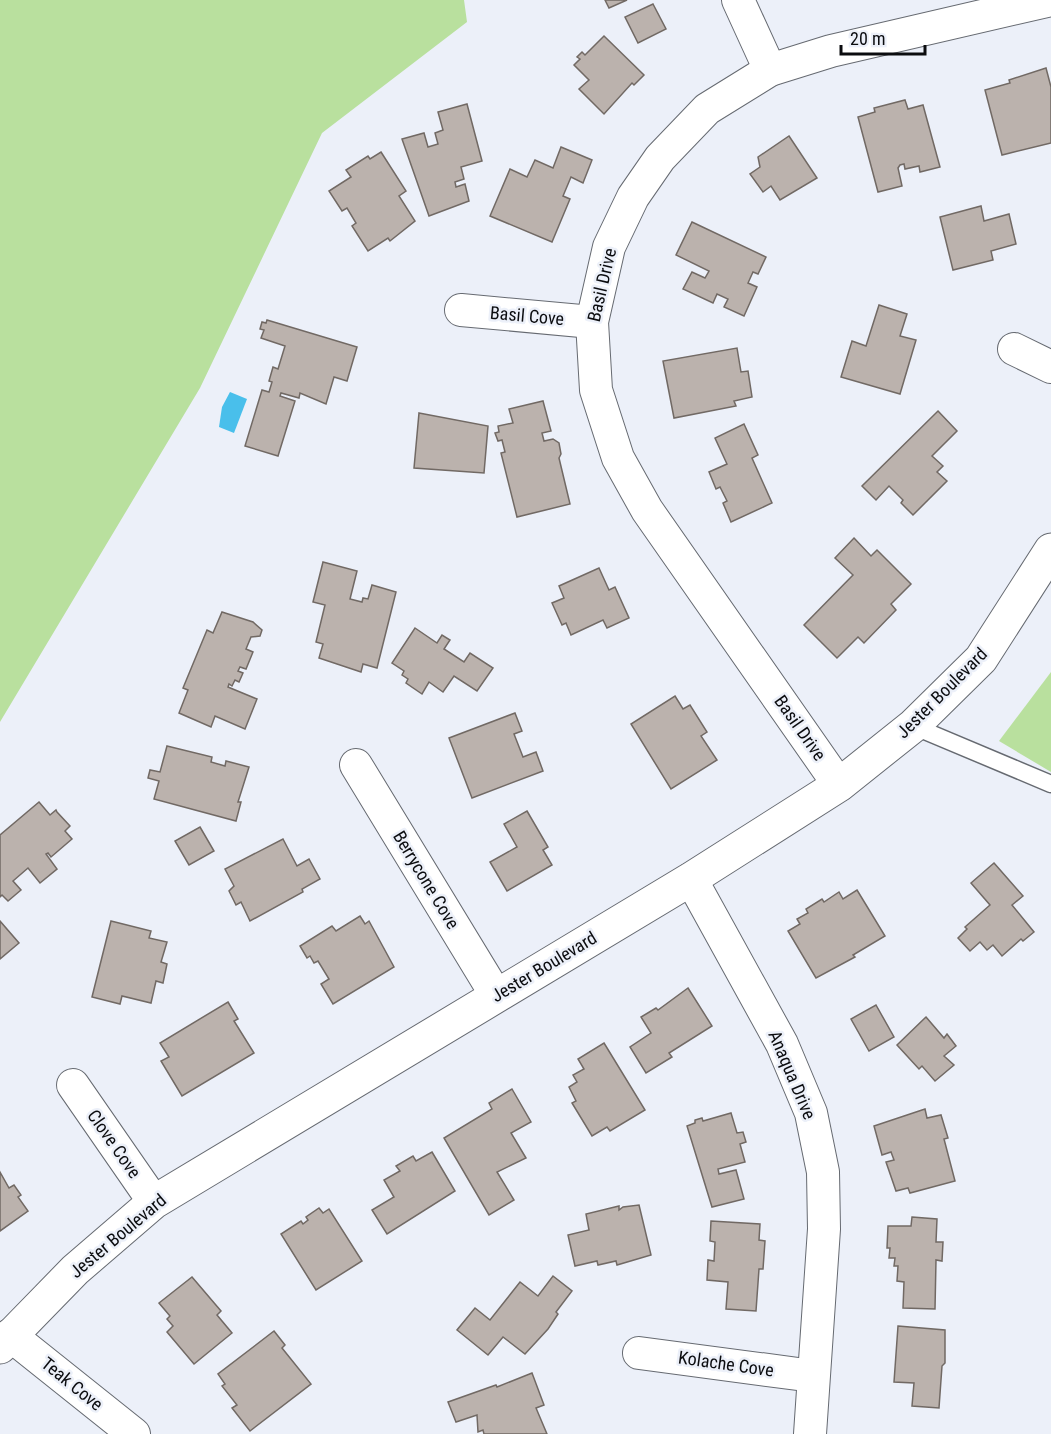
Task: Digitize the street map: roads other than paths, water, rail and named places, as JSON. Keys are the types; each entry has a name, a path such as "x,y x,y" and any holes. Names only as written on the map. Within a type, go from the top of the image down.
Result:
{"street":[{"path":"738,0 770,69"},
{"name":"Basil Drive","path":"839,785 647,510 618,458 596,390 592,322 609,247 633,197 660,158 707,109 770,69 831,51 1051,0"},
{"name":"Basil Cove","path":"462,310 592,322"},
{"path":"1014,350 1051,367"},
{"name":"Jester Boulevard","path":"5,1341 75,1270 154,1202 691,879 839,785 914,726 981,659 1051,550"},
{"name":"Berrycone Cove","path":"357,765 496,995"},
{"name":"Anaqua Drive","path":"691,879 782,1044 811,1113 823,1172 824,1229 810,1434"},
{"name":"Clove Cove","path":"73,1085 154,1202"},
{"name":"Teak Cove","path":"5,1341 134,1434"},
{"name":"Kolache Cove","path":"639,1353 813,1376"}],"lane":[{"path":"914,726 1051,784"}],"water":[{"path":"230,392 247,399 234,433 219,427 222,407"}]}
